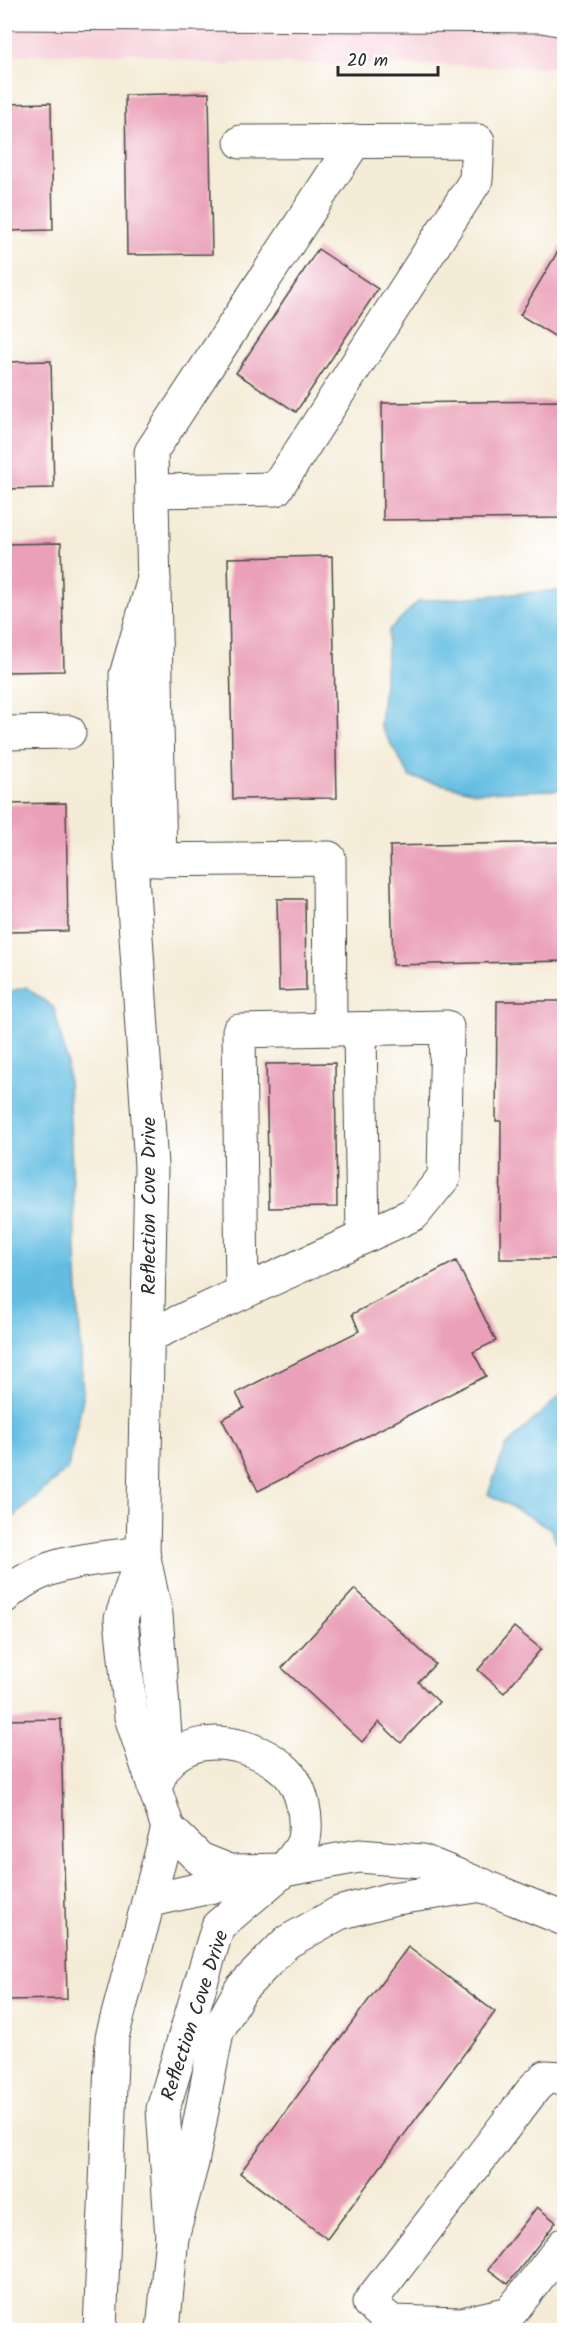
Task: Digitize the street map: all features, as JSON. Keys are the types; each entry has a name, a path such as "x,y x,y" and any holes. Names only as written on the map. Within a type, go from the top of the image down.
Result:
{"street":[{"path":"4,13 550,14"},
{"name":"Reflection Cove Drive","path":"161,1776 131,1717 120,1618 143,1553 151,1166 146,860 126,675 154,579 151,452 355,141"},
{"path":"152,491 276,489 476,180 478,141 241,142"},
{"path":"4,733 69,732"},
{"path":"146,860 329,858 363,1237"},
{"path":"148,1336 242,1293 363,1237 414,1214 444,1177 447,1027 239,1031 242,1293"},
{"path":"4,1597 18,1584 62,1563 143,1553"},
{"path":"100,2331 112,2037 168,1828 161,1776 187,1747 217,1743 248,1747 286,1771 305,1805 304,1841 284,1870 230,1871 200,1859 168,1828"},
{"name":"Reflection Cove Drive","path":"148,1901 284,1870 359,1856 422,1861 564,1919"},
{"name":"Reflection Cove Drive","path":"163,2331 172,2237 163,2109 180,2046 218,1926 284,1870"},
{"path":"172,2237 192,2163 217,2032 241,1989 287,1942 339,1913 391,1899 483,1885"},
{"path":"564,2078 546,2078 535,2087 369,2303 392,2322 461,2324 510,2313 564,2244"}],"shaded area":[{"path":"4,5 564,5 564,67 234,63 226,66 136,53 5,55"}],"water":[{"path":"564,590 564,790 476,792 410,777 380,725 389,630 419,601"},
{"path":"26,987 54,1008 67,1061 83,1398 68,1468 5,1525 4,993"},
{"path":"564,1392 564,1558 550,1528 488,1494 506,1446"}],"building":[{"path":"209,93 212,254 127,255 125,95"},
{"path":"51,103 53,230 4,231 4,104"},
{"path":"564,241 564,342 520,315"},
{"path":"318,249 378,289 296,412 236,373"},
{"path":"51,361 54,488 4,489 4,362"},
{"path":"564,401 564,518 383,520 382,403"},
{"path":"61,543 64,671 4,672 4,544"},
{"path":"332,556 337,798 233,799 228,558"},
{"path":"66,803 68,931 4,932 4,804"},
{"path":"564,842 564,961 393,965 390,846"},
{"path":"277,899 305,899 306,990 279,991"},
{"path":"497,1001 564,1001 564,1259 500,1259 501,1121 496,1121"},
{"path":"335,1063 337,1207 269,1208 266,1064"},
{"path":"456,1261 496,1341 473,1352 486,1376 258,1491 222,1419 244,1408 236,1393 359,1331 352,1314"},
{"path":"355,1589 435,1664 418,1682 439,1702 401,1743 379,1722 362,1742 282,1668"},
{"path":"514,1627 541,1649 504,1693 478,1670"},
{"path":"61,1719 67,1999 4,2000 4,1720"},
{"path":"408,1947 495,2012 327,2239 240,2173"},
{"path":"537,2207 556,2222 508,2284 488,2269"}]}
